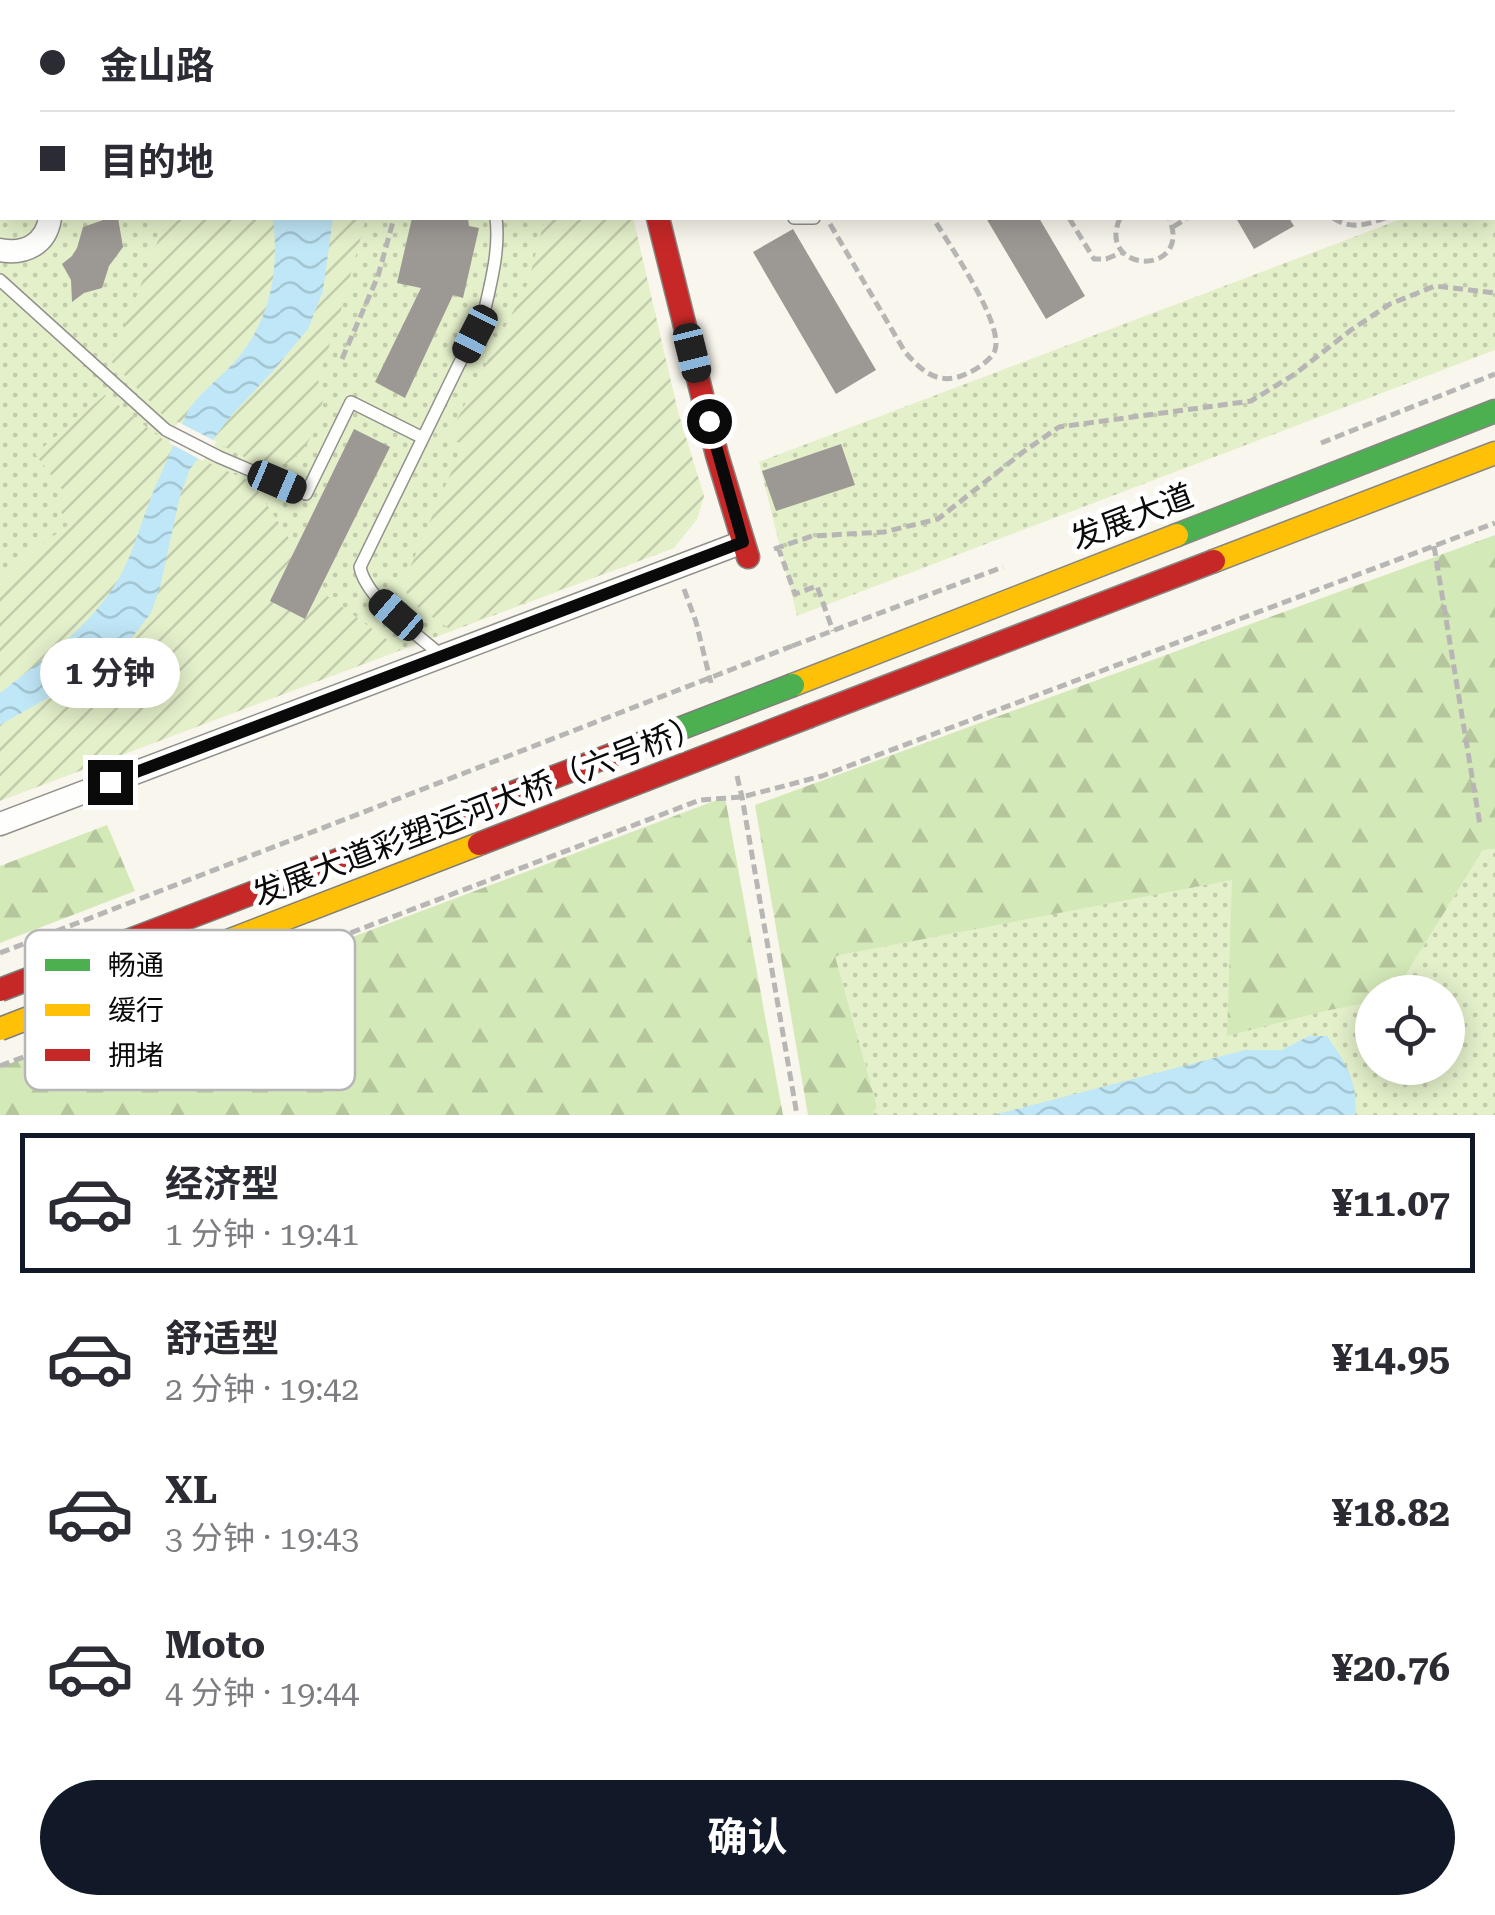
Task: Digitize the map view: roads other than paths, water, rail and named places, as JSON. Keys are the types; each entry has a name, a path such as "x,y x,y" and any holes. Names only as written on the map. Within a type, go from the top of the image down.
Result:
{"main road":[{"path":"658,220 745,550"},
{"name":"发展大道","path":"794,685 1495,410"},
{"name":"发展大道彩塑运河大桥（六号桥）","path":"256,930 1495,453"},
{"name":"发展大道彩塑运河大桥（六号桥）","path":"156,930 794,685"},
{"name":"发展大道彩塑运河大桥（六号桥）","path":"0,990 25,980"},
{"name":"发展大道彩塑运河大桥（六号桥）","path":"0,1029 25,1019"}],"street":[{"path":"0,250 12,252 35,245 44,236 49,220"},
{"path":"0,824 676,567 745,550"}],"lane":[{"path":"442,656 373,595 360,567 484,313 493,272 496,220"},
{"path":"0,280 166,430 306,494 351,402 423,438"}],"water":[{"path":"273,220 333,220 323,291 308,329 190,469 151,613 130,640 53,695 0,725 0,693 65,641 95,612 119,578 189,409 235,361 260,323 271,289"},
{"path":"1309,1036 1327,1036 1345,1064 1355,1092 1355,1115 994,1115 1245,1050 1282,1050"}]}
